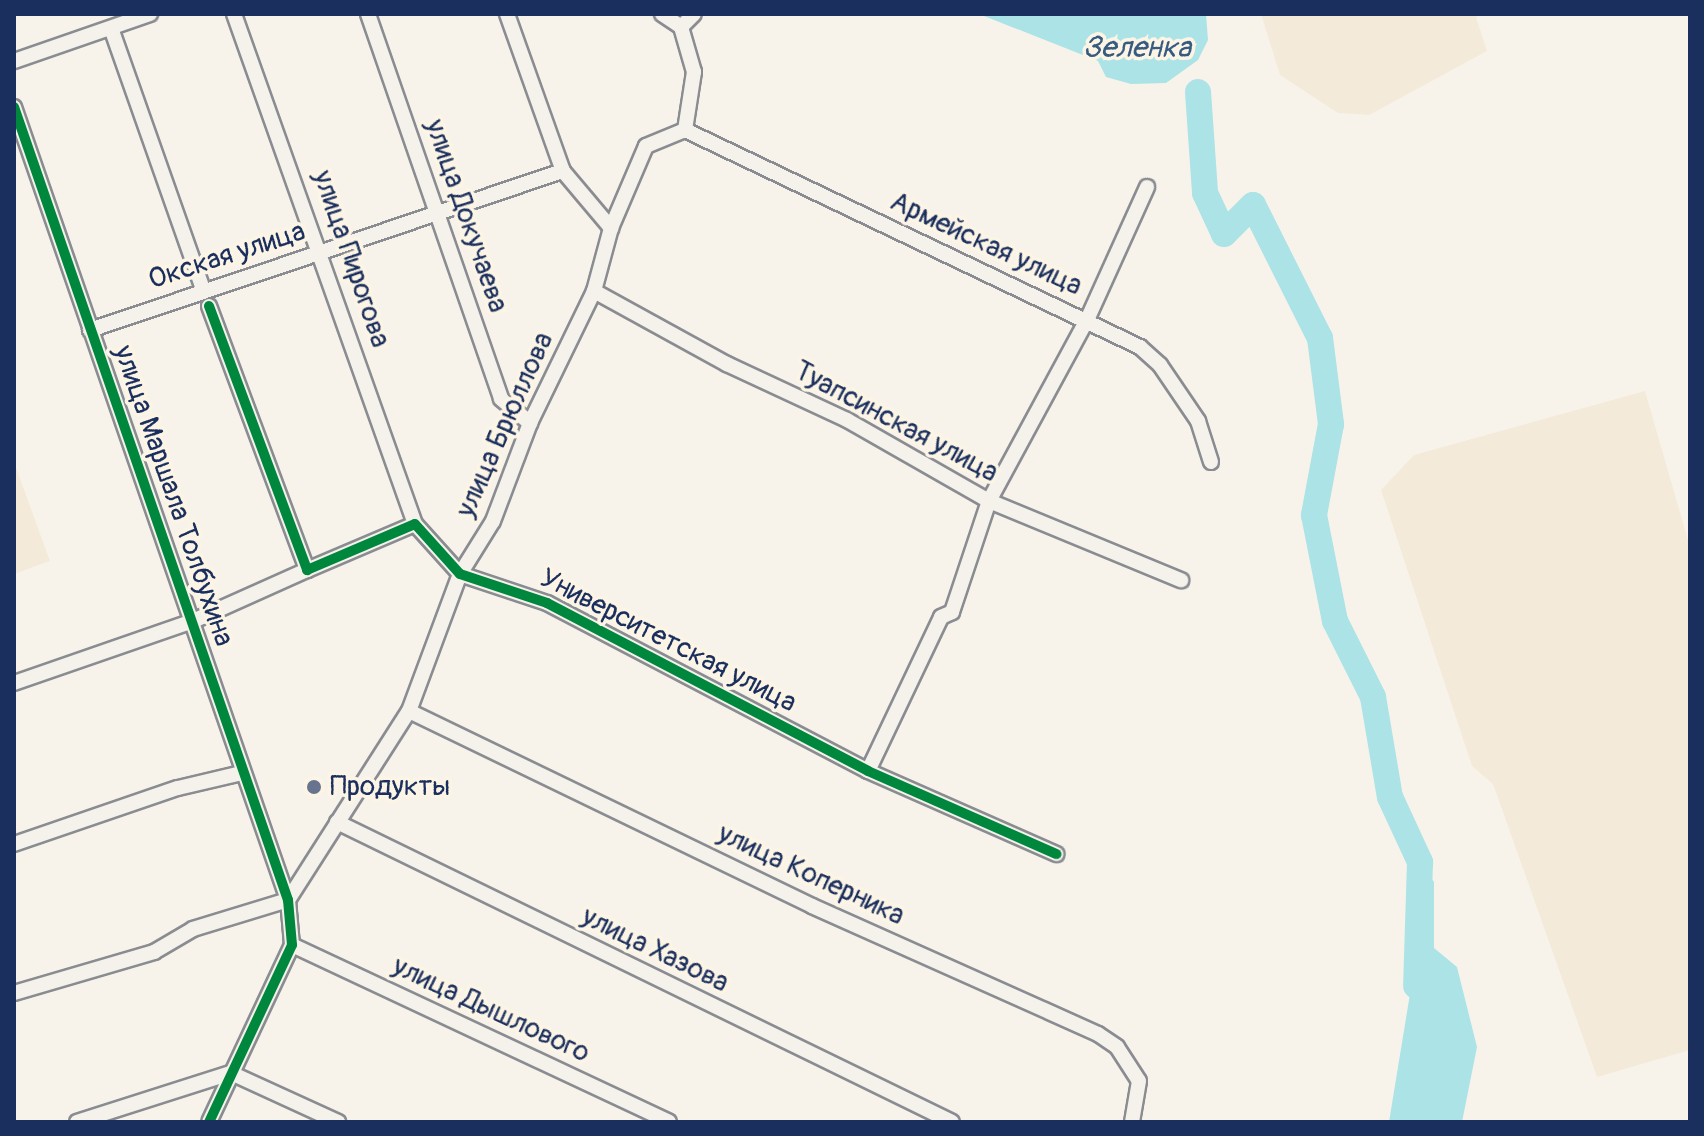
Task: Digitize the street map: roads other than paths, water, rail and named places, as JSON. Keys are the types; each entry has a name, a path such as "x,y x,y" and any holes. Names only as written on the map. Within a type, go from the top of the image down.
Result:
{"street":[{"path":"14,61 150,14"},
{"name":"улица Пирогова","path":"234,14 323,253 415,524"},
{"name":"улица Докучаева","path":"368,14 440,215 501,399 530,423"},
{"path":"507,14 563,171 611,228"},
{"path":"662,14 681,27 694,72 685,130"},
{"path":"681,27 694,14"},
{"path":"111,28 203,289"},
{"name":"улица Маршала Толбухина","path":"14,107 288,900"},
{"name":"улица Брюллова","path":"288,900 409,711 460,574 493,521 530,423 594,291 611,228 646,146 685,130"},
{"name":"Армейская улица","path":"685,130 1140,347 1160,365 1198,421 1211,462"},
{"name":"Окская улица","path":"90,330 203,289 440,215 563,171"},
{"path":"868,771 941,617 952,612 989,501 1087,320 1147,187"},
{"name":"Туапсинская улица","path":"594,291 727,364 847,420 989,501 1181,580"},
{"path":"209,306 307,570"},
{"path":"14,683 193,621 415,524"},
{"name":"Университетская улица","path":"415,524 460,574 547,603 868,771 1056,854"},
{"name":"улица Коперника","path":"409,711 812,906 1098,1034 1117,1047 1139,1081 1132,1122"},
{"path":"14,844 178,788 242,773"},
{"name":"улица Хазова","path":"337,822 952,1122"},
{"path":"14,993 154,952 193,929 288,900 292,945 209,1122"},
{"name":"улица Дышлового","path":"292,945 669,1122"},
{"path":"77,1122 231,1073 338,1122"}],"water":[{"name":"Зеленка","path":"979,14 1206,14 1208,40 1198,60 1166,83 1131,84 1106,77 1098,61"},
{"path":"1420,862 1434,882 1434,948 1457,967 1477,1047 1462,1122 1389,1122 1418,945"}],"waterway":[{"path":"1198,92 1205,193 1224,234 1253,205 1320,338 1331,424 1314,515 1335,621 1373,697 1390,797 1420,862 1416,986"}],"place":[{"name":"Продукты","path":"314,787"}]}
